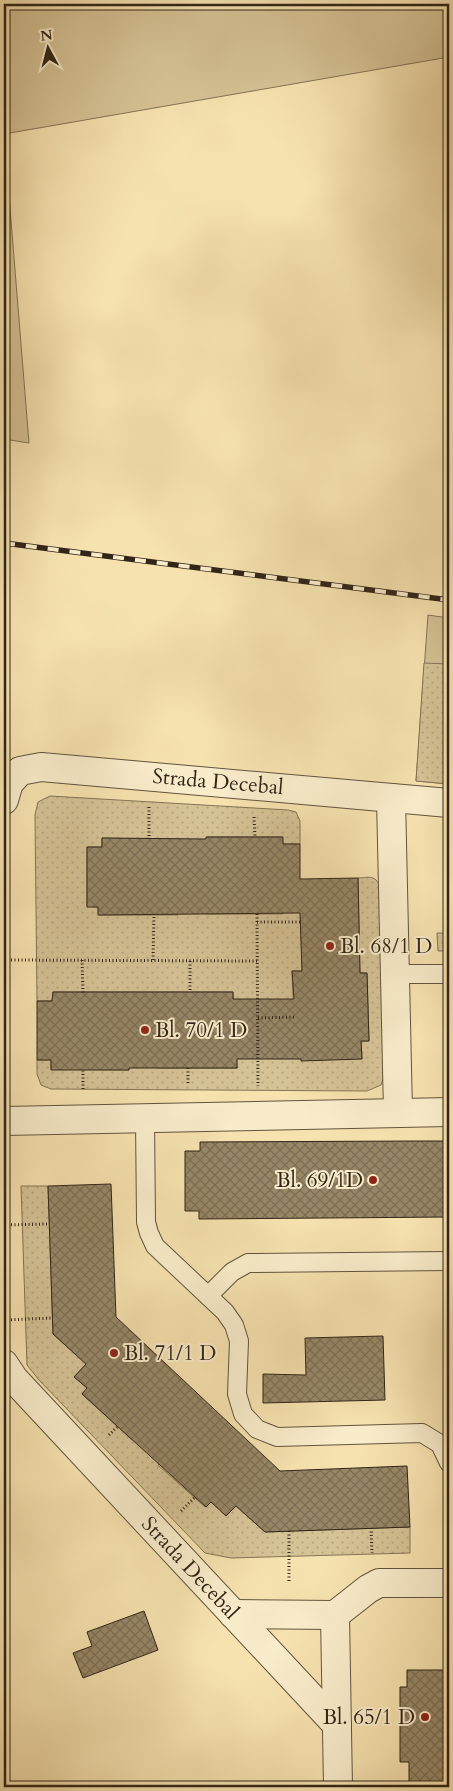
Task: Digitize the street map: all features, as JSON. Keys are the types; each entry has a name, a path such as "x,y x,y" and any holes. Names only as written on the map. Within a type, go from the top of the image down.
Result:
{"street":[{"name":"Strada Decebal","path":"4,800 9,783 20,771 41,767 449,803"},
{"path":"391,798 398,1112"},
{"path":"4,1121 449,1112"},
{"name":"Strada Decebal","path":"4,1364 14,1379 337,1725"},
{"path":"233,1614 335,1615 368,1588 379,1583 449,1583"},
{"path":"335,1615 338,1787"}],"lane":[{"path":"396,974 449,974"},
{"path":"145,1118 146,1222 149,1233 155,1246 225,1312 234,1325 239,1341 237,1394 243,1414 257,1429 277,1437 422,1433 440,1444 449,1463"},
{"path":"208,1296 232,1272 248,1263 449,1261"}],"path":[{"path":"257,914 258,1115"},
{"path":"154,915 154,960"},
{"path":"258,922 301,922"},
{"path":"4,960 258,961"},
{"path":"82,960 83,993"},
{"path":"190,961 190,992"},
{"path":"258,1018 294,1017"},
{"path":"4,1225 49,1224"},
{"path":"4,1320 53,1318"},
{"path":"289,1532 289,1614"}],"shaded area":[{"path":"4,4 449,4 449,57 4,134"},
{"path":"4,134 29,443 4,439"},
{"path":"428,615 449,618 449,784 416,781"},
{"path":"424,663 449,664 449,737 444,753 449,769 449,784 416,781"},
{"path":"50,796 296,812 300,821 300,844 283,844 282,837 207,837 207,846 149,839 102,838 102,847 87,847 87,906 98,907 99,915 178,915 178,906 207,914 282,914 300,904 302,971 292,971 295,1040 362,1059 361,1041 369,1041 367,973 360,973 358,878 370,877 375,879 381,889 385,1073 381,1085 367,1091 51,1089 41,1085 37,1074 37,1060 51,1060 51,1069 129,1070 129,1060 158,1068 237,1068 233,992 53,992 52,1001 37,1001 35,815 38,802"},
{"path":"437,933 449,933 449,951 438,951"},
{"path":"21,1186 48,1186 53,1334 86,1364 74,1377 87,1388 82,1394 132,1440 137,1435 164,1459 158,1465 205,1507 211,1502 236,1506 265,1532 410,1527 410,1553 231,1558 205,1553 39,1380 27,1365"}],"building":[{"path":"206,837 283,837 283,844 300,844 300,879 358,878 360,973 367,973 369,1041 361,1041 362,1059 301,1061 301,1059 237,1059 237,1068 51,1070 51,1060 37,1060 37,1001 52,1001 53,992 233,992 233,999 294,999 292,971 302,971 300,913 98,915 98,907 87,907 87,847 102,847 102,838 206,839"},
{"path":"449,1141 449,1217 199,1219 199,1211 185,1211 185,1151 200,1151 200,1142"},
{"name":"Bl. 71/1 D","path":"111,1184 116,1317 280,1471 407,1466 410,1527 265,1532 236,1506 226,1516 211,1502 206,1507 82,1394 87,1388 74,1377 86,1364 53,1334 48,1186"},
{"path":"383,1336 385,1400 263,1403 263,1374 306,1375 305,1338"},
{"path":"144,1611 158,1650 83,1678 73,1653 92,1646 87,1632"},
{"name":"Bl. 65/1 D","path":"407,1670 449,1670 449,1787 409,1787 409,1762 400,1762 400,1687 407,1687"}],"railway":[{"path":"4,543 449,600"}],"place":[{"name":"Bl. 68/1 D","path":"330,946"},
{"name":"Bl. 70/1 D","path":"145,1030"},
{"name":"Bl. 69/1D","path":"373,1180"},
{"name":"Bl. 71/1 D","path":"114,1353"},
{"name":"Bl. 65/1 D","path":"425,1717"}]}
